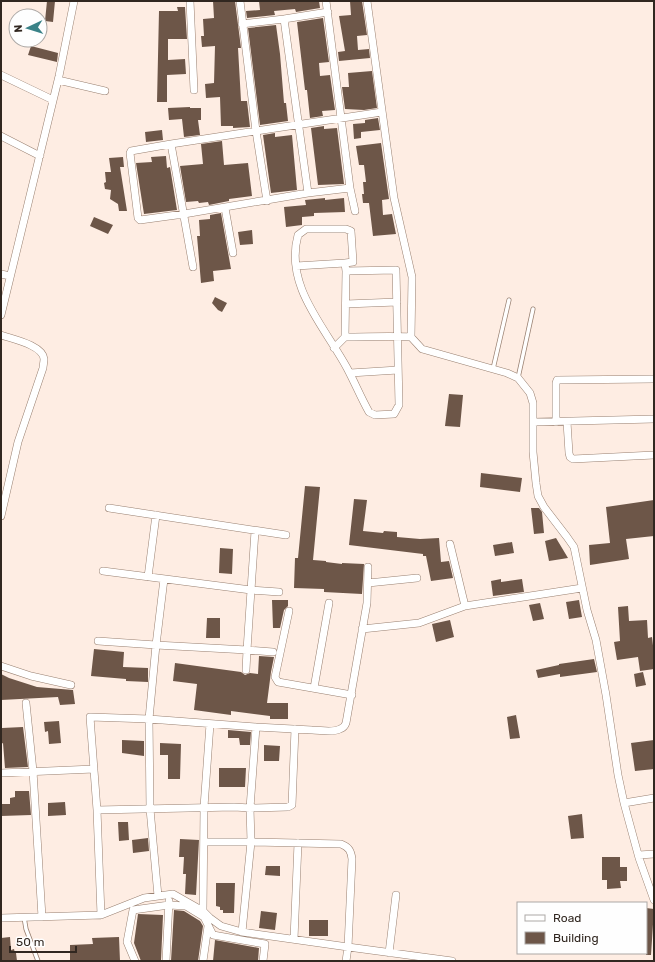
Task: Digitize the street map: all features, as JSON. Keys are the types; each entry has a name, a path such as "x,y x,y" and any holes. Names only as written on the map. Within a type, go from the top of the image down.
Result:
{"street":[{"path":"1,315 58,80 74,1"},
{"path":"190,1 194,90"},
{"path":"240,1 256,132 267,201"},
{"path":"326,1 350,188 355,211"},
{"path":"367,1 394,198 411,273 412,337 422,349 493,369 518,378 530,393 533,422 533,452 538,496 544,507 574,547 582,588 597,647 624,803 654,900"},
{"path":"242,24 328,12"},
{"path":"284,19 308,193"},
{"path":"1,75 53,100"},
{"path":"58,80 106,91"},
{"path":"350,188 308,193 142,221 138,218 130,151 382,112"},
{"path":"1,136 40,156"},
{"path":"171,144 193,267"},
{"path":"225,208 233,253"},
{"path":"296,266 353,262 352,231 346,229 306,230 298,235 296,241 296,266 306,300 350,373 369,412 375,415 394,414 399,405 396,270"},
{"path":"334,348 345,337 346,263"},
{"path":"346,271 396,270 411,273"},
{"path":"1,274 10,276"},
{"path":"346,304 397,302"},
{"path":"1,335 33,346 42,353 44,359 43,368 18,442 1,516"},
{"path":"345,337 412,337"},
{"path":"350,373 398,370"},
{"path":"556,422 557,380 654,379"},
{"path":"533,422 654,419"},
{"path":"567,422 569,452 570,457 573,459 654,455"},
{"path":"109,508 286,535"},
{"path":"148,577 156,515"},
{"path":"246,670 255,531"},
{"path":"450,544 465,606"},
{"path":"101,915 97,810 90,717 332,731 343,728 346,723 352,695 368,583 368,567"},
{"path":"103,571 251,590 280,592"},
{"path":"368,583 416,578"},
{"path":"158,896 150,809 148,720 164,579"},
{"path":"362,629 419,623 465,606 582,588"},
{"path":"314,688 329,603"},
{"path":"289,611 275,677 276,680 278,682 352,695"},
{"path":"98,642 272,652"},
{"path":"1,666 31,676 71,685"},
{"path":"26,703 33,771 42,917"},
{"path":"204,911 204,807 210,724"},
{"path":"242,932 251,842 250,808 256,727"},
{"path":"97,810 292,806 295,729"},
{"path":"1,773 94,769"},
{"path":"624,803 654,798"},
{"path":"204,842 341,844 345,846 350,851 352,875 346,961"},
{"path":"294,939 298,843"},
{"path":"639,855 654,854"},
{"path":"135,961 127,942 131,907 144,898 173,894 204,911 210,918 221,926 242,932 452,961"},
{"path":"166,961 169,905 168,895"},
{"path":"389,952 396,895"},
{"path":"1,918 101,915 131,907 169,905 186,906 204,917 214,935 265,944 263,961"},
{"path":"204,961 210,918"}],"lane":[{"path":"493,369 509,300"},
{"path":"518,378 532,309"},
{"path":"24,917 26,929 38,961"}],"building":[{"path":"47,1 55,1 53,22 48,21 48,8 46,8"},
{"path":"213,1 235,1 241,48 238,48 241,101 247,101 250,127 233,128 233,126 221,126 220,97 206,98 205,84 214,83 215,46 202,47 201,36 204,36 203,19 214,18"},
{"path":"259,1 319,1 320,8 296,12 295,9 274,11 275,15 247,18 246,11 260,10"},
{"path":"350,1 362,1 367,35 357,36 358,50 369,49 370,58 339,61 338,52 345,51 339,16 351,15"},
{"path":"177,7 185,7 187,39 168,39 168,60 185,59 186,74 167,75 167,102 157,102 159,11 178,11"},
{"path":"323,18 329,62 319,63 320,76 330,75 335,110 322,111 323,116 310,118 297,22"},
{"path":"276,25 284,103 286,103 288,121 260,125 248,28"},
{"path":"30,48 39,48 58,53 57,62 28,55"},
{"path":"372,71 377,108 364,110 345,109 342,87 349,87 348,73"},
{"path":"168,108 201,108 201,120 198,120 200,135 184,137 182,119 169,120"},
{"path":"378,118 380,130 361,132 361,138 354,139 353,124 365,123 365,120"},
{"path":"324,126 324,129 337,128 344,184 318,185 311,128"},
{"path":"162,130 163,140 146,142 145,132"},
{"path":"275,133 275,137 292,135 297,190 271,193 263,135"},
{"path":"222,141 224,165 248,163 252,196 229,199 229,201 209,205 208,202 186,202 180,166 203,164 201,144"},
{"path":"381,143 389,199 382,200 383,215 392,214 396,234 373,236 369,203 363,203 363,182 366,182 364,165 359,165 356,146"},
{"path":"166,156 167,168 170,167 177,210 144,214 136,163 152,162 151,157"},
{"path":"123,157 124,167 120,167 127,211 119,211 118,204 110,199 111,190 105,189 104,183 106,182 105,172 111,172 109,158"},
{"path":"325,198 325,200 344,198 345,212 314,213 314,216 302,217 302,225 286,227 284,207 306,205 305,200"},
{"path":"221,213 231,269 213,271 214,281 201,283 197,236 200,236 199,220 210,219 210,215"},
{"path":"94,217 113,225 108,234 90,226"},
{"path":"252,230 253,244 240,245 238,232"},
{"path":"215,297 227,303 222,312 212,303"},
{"path":"449,394 463,395 460,427 445,426"},
{"path":"481,473 522,478 520,492 480,487"},
{"path":"305,486 320,487 313,560 342,564 364,564 362,594 324,592 324,589 294,588 295,558 298,558"},
{"path":"354,499 367,500 363,531 383,533 384,531 397,532 397,537 420,539 439,538 441,562 449,561 453,578 431,581 426,556 423,556 423,554 349,545"},
{"path":"654,500 654,536 626,539 629,559 590,565 589,545 610,543 606,507"},
{"path":"531,508 539,508 542,512 544,533 534,534"},
{"path":"556,538 568,558 549,561 545,541"},
{"path":"512,542 514,553 495,556 493,545"},
{"path":"220,548 233,549 232,574 219,573"},
{"path":"501,579 501,582 522,579 524,592 493,596 491,581"},
{"path":"272,600 288,600 288,606 284,610 280,628 273,628"},
{"path":"579,600 582,617 569,619 566,602"},
{"path":"540,603 544,619 533,621 529,605"},
{"path":"628,606 629,621 647,620 648,638 652,637 654,669 640,671 638,657 617,660 614,642 620,641 618,607"},
{"path":"207,618 220,618 220,638 206,638"},
{"path":"450,620 454,637 436,642 432,624"},
{"path":"94,649 124,652 123,667 148,668 148,682 126,681 126,679 91,676"},
{"path":"259,656 274,657 267,703 288,703 288,719 270,719 270,716 231,711 231,715 194,710 197,684 173,681 175,663 241,672 245,675 250,673 258,674"},
{"path":"594,659 597,672 560,677 560,674 538,678 536,670 559,664"},
{"path":"643,672 646,685 636,687 634,674"},
{"path":"1,674 37,687 73,690 75,704 60,705 58,697 1,700"},
{"path":"516,715 520,738 510,739 507,717"},
{"path":"59,721 61,743 49,744 48,731 45,732 44,722"},
{"path":"23,727 28,767 5,768 3,743 1,744 1,730 2,728"},
{"path":"228,730 251,732 250,745 240,745 239,738 228,738"},
{"path":"122,740 144,741 144,756 122,753"},
{"path":"654,740 654,769 635,771 631,743"},
{"path":"160,743 181,744 180,779 168,779 168,755 160,755"},
{"path":"264,745 280,746 279,761 264,761"},
{"path":"219,768 246,768 245,787 219,787"},
{"path":"15,791 29,791 31,815 1,816 2,804 10,804 10,798 15,797"},
{"path":"65,802 66,815 48,816 48,803"},
{"path":"582,814 584,838 571,839 568,816"},
{"path":"118,822 128,822 129,840 119,841"},
{"path":"148,838 149,851 133,853 132,840"},
{"path":"180,839 199,840 196,895 185,894 186,874 183,874 184,857 179,857"},
{"path":"602,857 620,857 620,867 627,867 627,881 620,881 621,888 607,889 607,880 602,880"},
{"path":"266,866 280,866 280,876 265,875"},
{"path":"216,883 235,883 234,913 223,913 223,910 220,910 220,907 216,906"},
{"path":"647,908 654,909 651,955 646,955"},
{"path":"174,910 184,911 200,921 203,926 198,961 171,961"},
{"path":"261,911 277,913 275,930 259,928"},
{"path":"138,914 163,915 161,961 141,961 134,943"},
{"path":"309,920 328,920 328,936 309,936"},
{"path":"10,937 11,950 14,949 17,961 1,961 1,938"},
{"path":"119,937 120,961 70,960 70,945 93,944 92,938"},
{"path":"215,940 259,948 258,961 213,961"}]}
